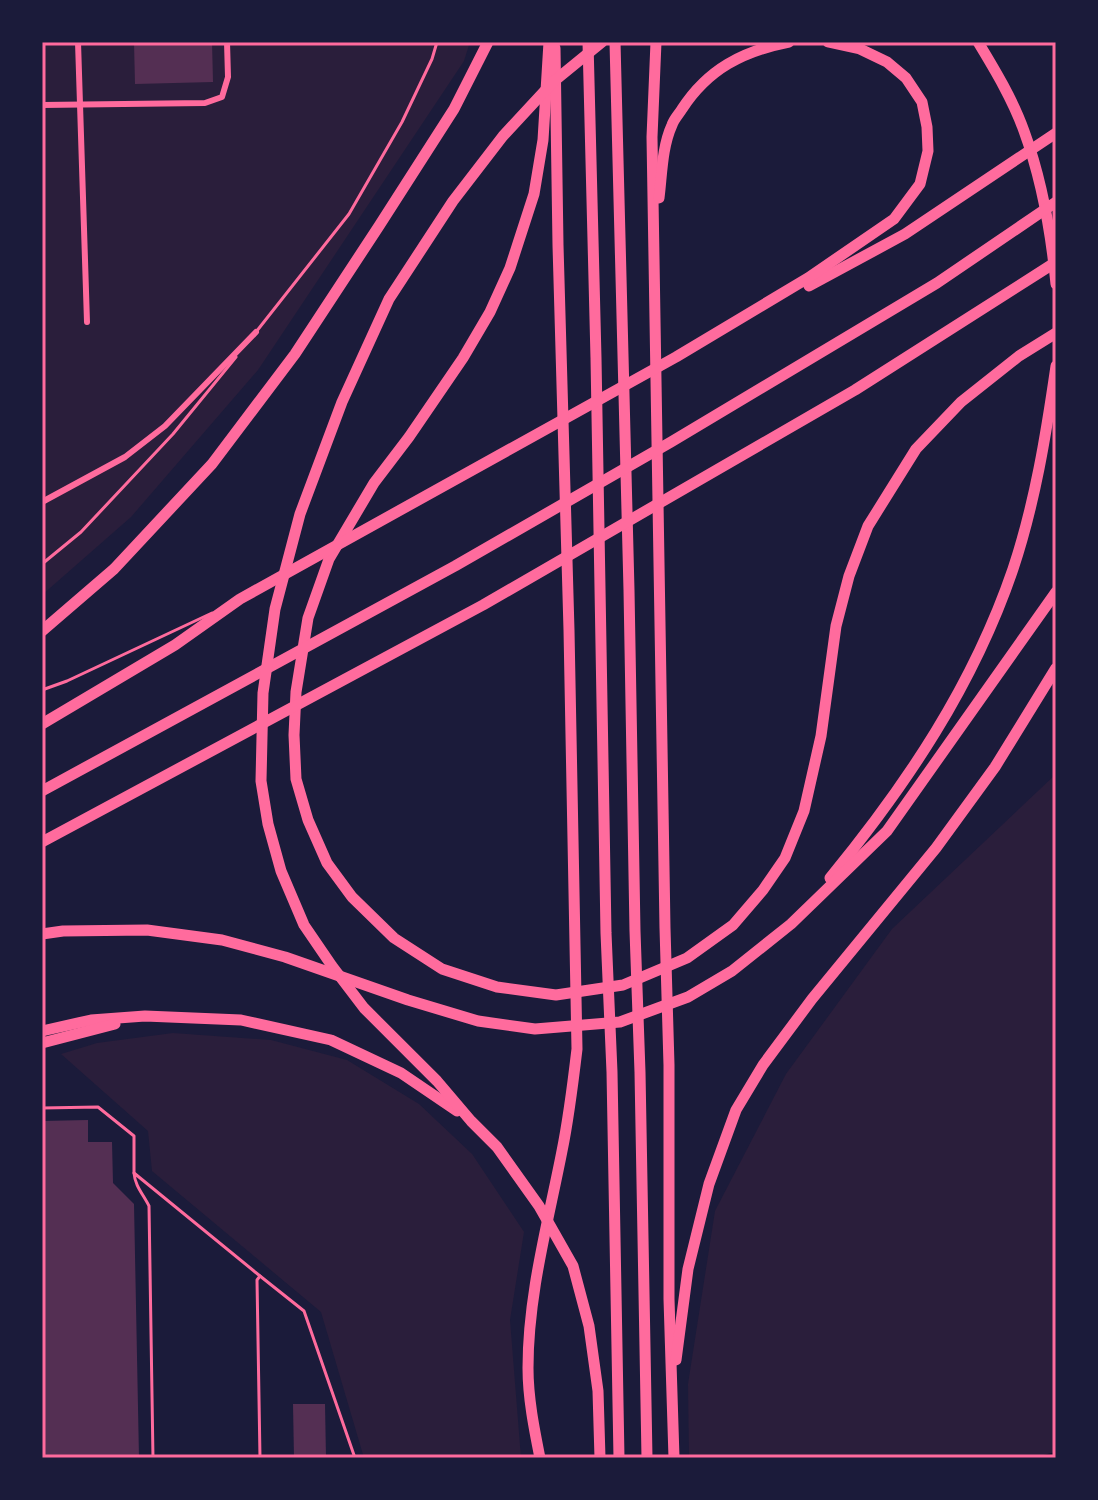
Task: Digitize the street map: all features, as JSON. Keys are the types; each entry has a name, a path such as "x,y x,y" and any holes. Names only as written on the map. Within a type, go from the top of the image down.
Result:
{"highway":[{"path":"42,631 114,569 212,464 295,354 379,226 454,109 488,42"},
{"path":"540,1458 528,1370 530,1327 572,1096 577,1049 557,114 552,42"},
{"path":"552,42 543,140 534,194 510,268 490,312 463,358 374,483 329,559 308,618 296,692 296,779 308,820 327,863 352,897 394,938 442,969 497,987 556,995 623,985 687,958 733,925 785,858 804,811 821,736 836,626 849,576 868,526 916,449 961,402 1019,356 1056,333"},
{"path":"588,42 619,1458"},
{"path":"600,1458 598,1391 589,1326 573,1266 539,1206 497,1147 364,1008 304,925 281,871 268,824 261,781 263,693 275,609 300,514 342,402 389,299 453,201 503,136 553,82 602,42"},
{"path":"615,42 647,1458"},
{"path":"656,42 652,137 654,318 674,1458"},
{"path":"654,246 664,151 672,124 686,102 701,83 723,65 749,53 789,42"},
{"path":"676,357 808,278 894,219 920,184 928,151 922,102 906,78 887,62 860,49 828,42"},
{"path":"978,42 1000,77 1023,129 1043,198 1056,284"},
{"path":"42,724 175,645 240,599 905,234 1056,133"},
{"path":"42,791 455,566 658,450 937,283 1056,202"},
{"path":"42,842 497,597 855,390 1056,262"},
{"path":"791,924 875,823 924,752 965,682 990,629 1017,554 1044,451 1056,366"},
{"path":"42,936 63,931 147,930 222,940 285,957 478,1021 535,1029 620,1022 688,997 732,971 791,924 887,831 1056,592"},
{"path":"672,1392 688,1269 709,1184 736,1110 763,1065 812,999 936,848 995,767 1056,668"},
{"path":"42,1031 91,1020 145,1016 241,1020 331,1040 401,1073 471,1121"},
{"path":"42,1043 145,1016"}],"street":[{"path":"78,42 87,322"},
{"path":"42,105 205,103 222,97 228,77 227,42"},
{"path":"42,502 125,457 165,426 256,332"}],"lane":[{"path":"42,564 81,532 173,434 349,214 402,122 437,42"},
{"path":"42,690 240,599"},
{"path":"42,1108 98,1107 134,1136 135,1183 149,1206 153,1458"},
{"path":"134,1173 304,1311 355,1458"},
{"path":"260,1276 257,1280 260,1458"}],"shaded area":[{"path":"42,42 470,42 464,61 258,370 131,517 42,595"},
{"path":"1056,774 1056,1458 689,1458 688,1384 715,1211 786,1074 892,929"},
{"path":"173,1033 271,1040 347,1060 419,1104 472,1154 524,1232 510,1320 521,1458 364,1458 321,1312 152,1171 148,1131 61,1054 97,1043"}],"building":[{"path":"134,42 212,42 213,82 135,84"},
{"path":"88,1120 88,1142 112,1142 113,1183 134,1204 139,1458 42,1458 42,1121"},
{"path":"293,1404 325,1404 326,1458 294,1458"}],"waterway":[{"path":"1040,1458 1056,1454"}]}
